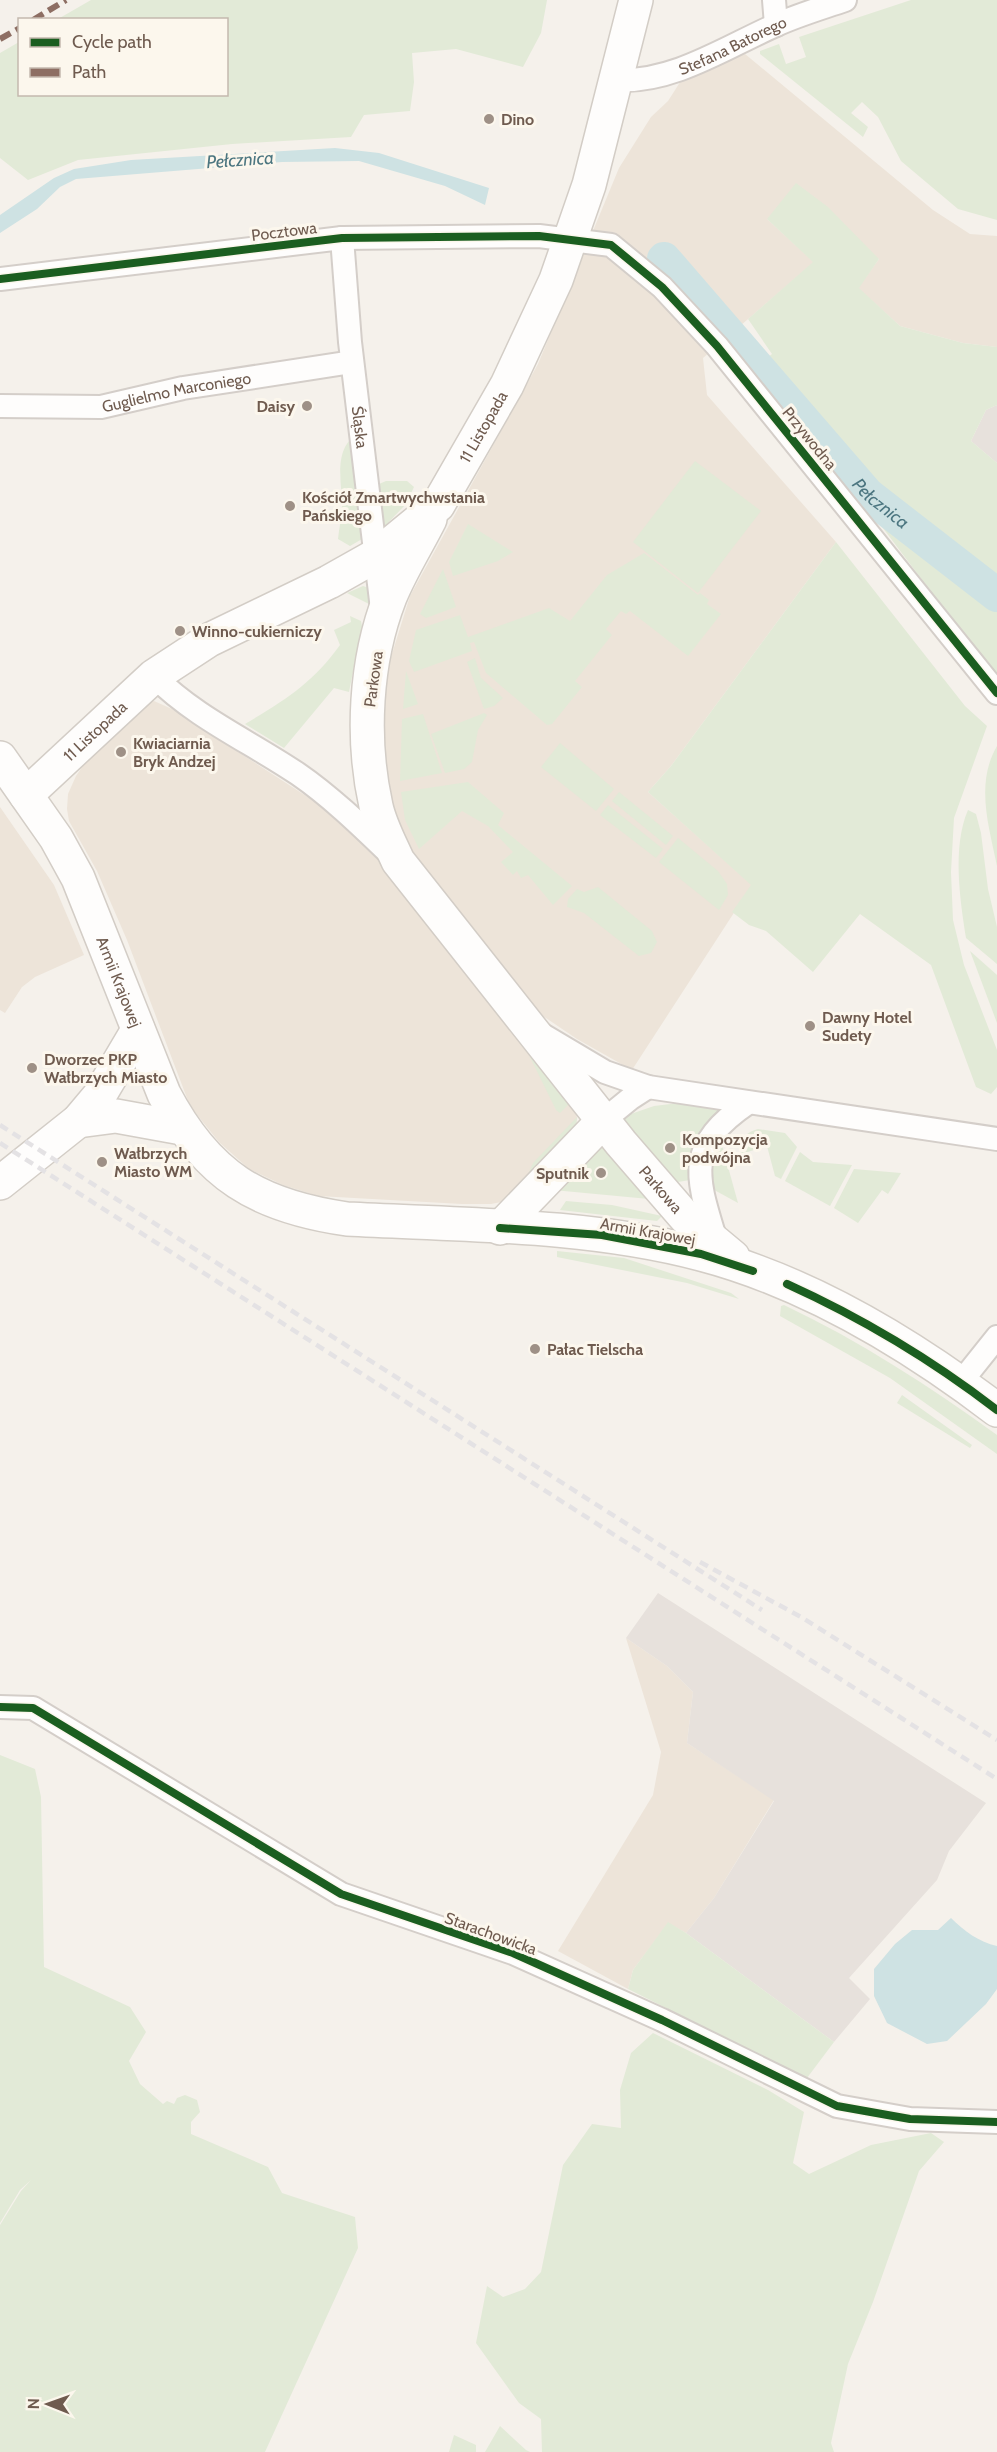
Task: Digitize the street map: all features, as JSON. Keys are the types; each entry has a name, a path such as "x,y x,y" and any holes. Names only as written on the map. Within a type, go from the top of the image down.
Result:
{"main road":[{"name":"11 Listopada","path":"26,795 154,676 209,640 329,582 377,555 438,505 523,354 573,238 617,80 636,0"},
{"name":"Parkowa","path":"438,505 400,575 383,618 372,672 368,731 376,806 398,861 684,1217 717,1246 753,1271"},
{"name":"Armii Krajowej","path":"0,758 57,838 78,878 164,1094 182,1128 201,1152 259,1197 284,1206 347,1219 612,1237 701,1254 753,1271 834,1306 961,1382 997,1410"},
{"path":"0,1183 78,1121 99,1096 138,1030"},
{"path":"78,1121 116,1116 182,1128"},
{"path":"500,1228 604,1120"}],"street":[{"path":"774,0 776,25"},
{"name":"Stefana Batorego","path":"617,80 655,78 740,43 776,25 845,0"},
{"name":"Pocztowa","path":"0,279 342,238 529,236 573,238"},
{"name":"Śląska","path":"342,238 352,362 383,618"},
{"name":"Przywodna","path":"573,238 611,245 662,287 717,346 997,693"},
{"name":"Guglielmo Marconiego","path":"0,406 100,407 183,388 352,362"},
{"name":"Parkowa","path":"154,676 187,707 298,774 346,812 398,861"},
{"path":"532,1028 605,1072 648,1088 997,1139"},
{"path":"604,1120 631,1098 648,1088"},
{"path":"717,1246 700,1192 703,1148 723,1120 748,1103"},
{"path":"961,1382 997,1337"},
{"name":"Starachowicka","path":"0,1707 33,1708 342,1894 513,1953 662,2020 837,2106 909,2119 997,2122"}],"shaded area":[{"path":"745,54 933,210 970,234 997,236 997,347 963,343 900,326 858,288 879,259 767,219 814,262 703,358 707,395 836,542 671,766 648,792 752,885 632,1070 577,1039 543,1016 408,854 392,814 380,715 387,670 410,596 538,364 619,168 651,117 668,101 684,76"},
{"path":"997,405 997,463 971,441 986,410"},
{"path":"154,701 172,709 320,805 382,860 571,1101 577,1117 576,1129 511,1200 491,1204 462,1204 318,1196 283,1185 249,1169 219,1142 190,1106 127,940 97,871 69,821 67,809 68,794 76,776 97,745 142,705"},
{"path":"0,807 54,885 84,955 35,977 22,987 5,1013 0,1010"},
{"path":"658,1593 986,1803 949,1851 937,1880 849,1978 870,1999 834,2042 686,1933 714,1898 774,1801 687,1743 693,1692 667,1666 626,1638"},
{"path":"626,1638 667,1666 693,1692 687,1743 774,1800 714,1898 686,1933 668,1923 633,1970 628,1989 558,1951 653,1795 661,1752"}],"green space":[{"path":"91,0 547,0 541,33 523,67 456,49 412,53 414,82 410,111 364,115 351,137 232,144 78,160 28,180 0,158 0,53 18,43 18,96 228,96 228,18 60,18"},
{"path":"911,0 997,0 997,220 958,209 901,161 878,117 862,102 851,113 868,127 863,137 760,54 760,51 779,44 786,64 806,57 799,37"},
{"path":"796,183 828,207 879,259 859,288 900,326 963,343 997,347 997,405 986,410 971,441 997,463 997,673 977,653 828,455 755,367 772,354 748,319 813,262 767,219"},
{"path":"356,435 369,535 350,546 338,539 342,510 340,467 344,449"},
{"path":"695,461 761,511 698,593 633,542"},
{"path":"386,481 407,481 414,487 406,504 381,530 372,487"},
{"path":"468,524 513,552 498,561 453,576 449,562"},
{"path":"836,542 965,706 987,726 954,818 951,872 953,920 964,965 997,1050 997,1087 991,1094 976,1087 931,965 860,914 813,972 766,931 749,925 732,912 751,885 648,792 671,766"},
{"path":"644,553 698,595 700,593 709,600 707,604 721,614 688,656 630,611 626,614 621,611 606,629 612,635 575,681 582,687 552,724 547,725 486,673 474,642 470,643 472,651 414,672 409,661 416,630 460,615 468,637 549,608 570,621 607,575"},
{"path":"443,569 456,607 426,618 420,614"},
{"path":"363,586 369,588 373,606 347,593"},
{"path":"350,616 361,621 362,626 349,692 334,688 284,748 245,724 286,698 319,670 340,645 334,630 351,622"},
{"path":"475,658 481,678 503,698 494,706 484,709 467,662"},
{"path":"406,671 418,704 403,709"},
{"path":"484,713 487,715 478,730 472,762 464,769 445,773 431,734"},
{"path":"423,714 442,773 400,781 402,719"},
{"path":"560,743 614,789 596,811 541,767"},
{"path":"997,746 997,866 985,790 990,760"},
{"path":"468,782 504,813 498,825 572,886 553,905 528,875 521,878 517,871 513,875 501,862 513,852 488,826 462,811 419,849 405,820 401,792"},
{"path":"619,792 673,836 666,845 612,801"},
{"path":"608,805 663,849 656,858 600,815"},
{"path":"968,810 976,814 981,833 988,889 997,927 997,964 966,938 960,890 959,856 960,840"},
{"path":"678,838 718,871 727,884 728,895 719,910 659,862"},
{"path":"598,887 652,931 657,942 651,953 639,956 584,913 567,907 568,899 577,889 584,892"},
{"path":"970,951 997,975 997,1023"},
{"path":"527,1051 534,1052 572,1101 560,1113 556,1110"},
{"path":"679,1103 724,1110 707,1126 698,1140 690,1180 672,1183 625,1124 625,1116 654,1106"},
{"path":"577,1117 576,1129 526,1179 533,1163"},
{"path":"758,1129 785,1133 797,1147 781,1179 775,1176 767,1146 741,1154 744,1137 749,1132"},
{"path":"600,1141 649,1199 553,1190"},
{"path":"722,1145 738,1203 707,1186 715,1150"},
{"path":"800,1152 813,1162 852,1165 830,1206 785,1181"},
{"path":"854,1169 901,1173 888,1194 882,1190 858,1223 834,1208"},
{"path":"566,1201 612,1205 662,1216 657,1221 560,1210"},
{"path":"557,1251 624,1258 731,1293 739,1299 687,1283 557,1257"},
{"path":"784,1305 867,1349 997,1435 997,1454 890,1378 780,1316 781,1306"},
{"path":"902,1395 972,1445 970,1448 897,1403"},
{"path":"0,1755 35,1769 41,1797 44,1967 130,2007 146,2032 129,2061 140,2084 163,2104 167,2101 174,2104 177,2098 185,2095 197,2100 200,2112 191,2122 191,2134 268,2167 282,2193 355,2217 358,2248 265,2452 0,2452 0,2225 21,2191 31,2180 20,2190 0,2223"},
{"path":"668,1922 834,2042 807,2078 628,1989 633,1970"},
{"path":"653,2033 768,2090 804,2112 793,2163 809,2174 871,2145 931,2133 944,2142 919,2171 873,2302 848,2364 831,2443 834,2452 542,2452 541,2419 519,2403 476,2343 487,2286 503,2297 525,2289 541,2272 563,2165 592,2124 621,2128 620,2090 631,2053"},
{"path":"500,2426 526,2450 530,2452 485,2452"},
{"path":"454,2435 476,2445 476,2452 449,2452"}],"water":[{"path":"335,148 379,153 489,188 485,205 445,186 359,161 282,162 76,179 60,187 37,209 0,233 0,215 54,178 74,169 131,160"},
{"path":"951,1918 972,1935 997,1946 997,1989 986,2004 947,2041 927,2044 887,2023 874,1996 874,1969 895,1944 912,1930 938,1930"}],"waterway":[{"name":"Pełcznica","path":"664,259 868,495 997,595"}],"railway":[{"path":"0,1125 762,1610"},
{"path":"0,1143 997,1779"},
{"path":"700,1562 801,1617 997,1740"}],"marked path":[{"path":"36,18 66,0"},
{"path":"0,39 18,29"}],"cycle path":[{"path":"0,279 342,238 539,236 611,245 662,287 717,346 997,693"},
{"path":"500,1228 602,1235 701,1254 753,1271"},
{"path":"787,1284 896,1341 997,1410"},
{"path":"0,1707 33,1708 341,1894 513,1953 662,2020 837,2106 910,2119 997,2122"}],"place":[{"name":"Dino","path":"489,119"},
{"name":"Daisy","path":"307,406"},
{"name":"Kościół Zmartwychwstania Pańskiego","path":"290,506"},
{"name":"Winno-cukierniczy","path":"180,631"},
{"name":"Kwiaciarnia Bryk Andzej","path":"121,752"},
{"name":"Dawny Hotel Sudety","path":"810,1026"},
{"name":"Dworzec PKP Wałbrzych Miasto","path":"32,1068"},
{"name":"Kompozycja podwójna","path":"670,1148"},
{"name":"Wałbrzych Miasto WM","path":"102,1162"},
{"name":"Sputnik","path":"601,1173"},
{"name":"Pałac Tielscha","path":"535,1349"}]}
